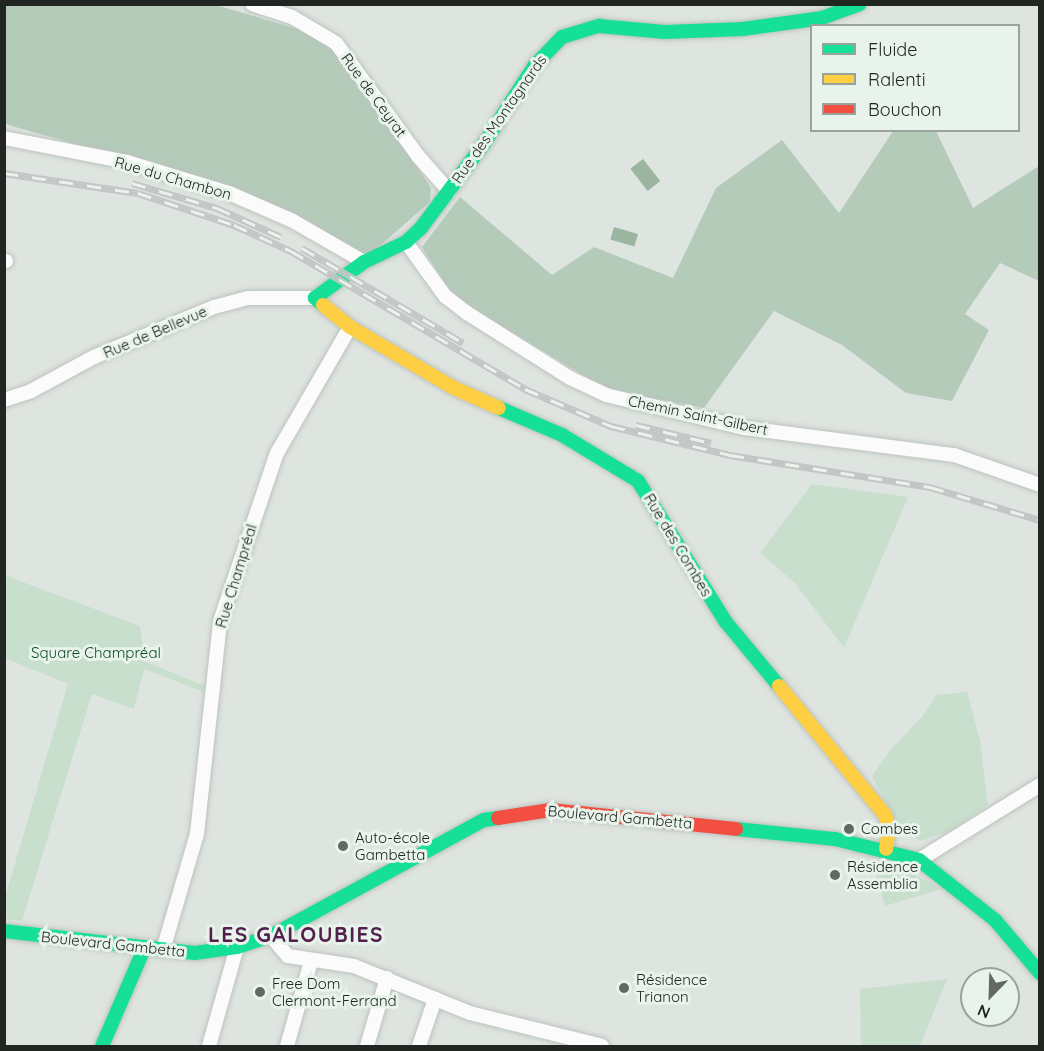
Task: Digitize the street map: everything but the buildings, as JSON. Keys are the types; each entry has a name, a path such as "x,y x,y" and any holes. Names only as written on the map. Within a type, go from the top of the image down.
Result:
{"street":[{"name":"Rue de Ceyrat","path":"252,4 292,17 336,43 418,156 449,191"},
{"name":"Rue des Montagnards","path":"315,298 364,262 406,242 449,191 543,55 562,37 577,30 599,26 665,32 743,29 822,18 860,4"},
{"name":"Rue du Chambon","path":"4,138 127,162 190,179 293,221 364,262"},
{"name":"Chemin Saint-Gilbert","path":"406,242 445,296 467,313 570,378 606,395 745,428 954,455 1040,485"},
{"name":"Rue de Bellevue","path":"4,400 31,392 94,357 214,307 248,298 315,298"},
{"name":"Rue des Combes","path":"315,298 350,327 454,388 562,435 638,481 725,621 885,815 889,826 886,849"},
{"name":"Rue Champréal","path":"163,950 196,834 220,621 278,453 350,327"},
{"path":"919,860 1040,785"},
{"name":"Boulevard Gambetta","path":"4,932 195,953 237,947 271,936 447,838 484,820 519,812 600,813 835,839 886,849 919,860 995,920 1040,973"},
{"path":"271,936 288,956 354,966 470,1013 602,1047"},
{"path":"209,1047 237,947"},
{"path":"102,1047 144,949"},
{"path":"287,1047 311,961"},
{"path":"367,1047 387,978"},
{"path":"419,1047 435,999"}],"green space":[{"path":"812,484 908,497 844,648 795,583 760,553"},
{"name":"Square Champréal","path":"4,575 140,626 144,661 205,686 204,692 144,669 134,709 92,694 22,921 5,919 5,897 68,684 5,658"},
{"path":"967,692 980,740 988,805 953,830 920,841 895,819 872,776 890,750 922,717 936,695"},
{"path":"872,860 917,876 941,889 885,906"},
{"path":"947,979 920,1046 861,1046 860,989"}],"shaded area":[{"path":"4,5 216,5 311,33 336,51 370,97 431,188 430,202 368,256 358,255 218,185 5,124"},
{"path":"892,132 936,132 973,208 1039,166 1039,281 1000,263 965,314 989,330 952,401 906,393 842,345 774,311 704,408 606,389 483,315 449,290 422,247 460,197 552,275 594,247 673,278 716,188 782,140 839,213"},
{"path":"643,159 660,181 648,191 630,169"},
{"path":"614,227 638,234 634,246 610,239"}],"railway":[{"path":"4,173 138,193 234,225 291,251 525,389 611,426 730,455 930,487 1040,520"},
{"path":"132,183 217,208 281,237"},
{"path":"302,248 463,343"},
{"path":"636,425 711,443"}],"traffic: fast":[{"path":"323,305 315,298 364,262 406,242 421,228 485,142 535,65 562,37 599,26 665,32 743,29 822,18 860,4"},
{"path":"499,408 562,435 638,481 725,621 779,686"},
{"path":"4,931 195,953 237,947 271,936 484,820 498,818"},
{"path":"736,829 835,839 919,860 995,920 1040,973"},
{"path":"102,1046 144,949"}],"traffic: slow":[{"path":"323,305 350,327 454,388 499,408"},
{"path":"779,686 885,815 889,826 886,849"}],"traffic: jam":[{"path":"498,818 550,810 736,829"}],"place":[{"name":"Combes","path":"849,829"},
{"name":"Auto-école Gambetta","path":"343,846"},
{"name":"Résidence Assemblia","path":"835,875"},
{"name":"Résidence Trianon","path":"624,988"},
{"name":"Free Dom Clermont-Ferrand","path":"260,992"}],"district":[{"name":"LES GALOUBIES","path":"296,934"}]}
